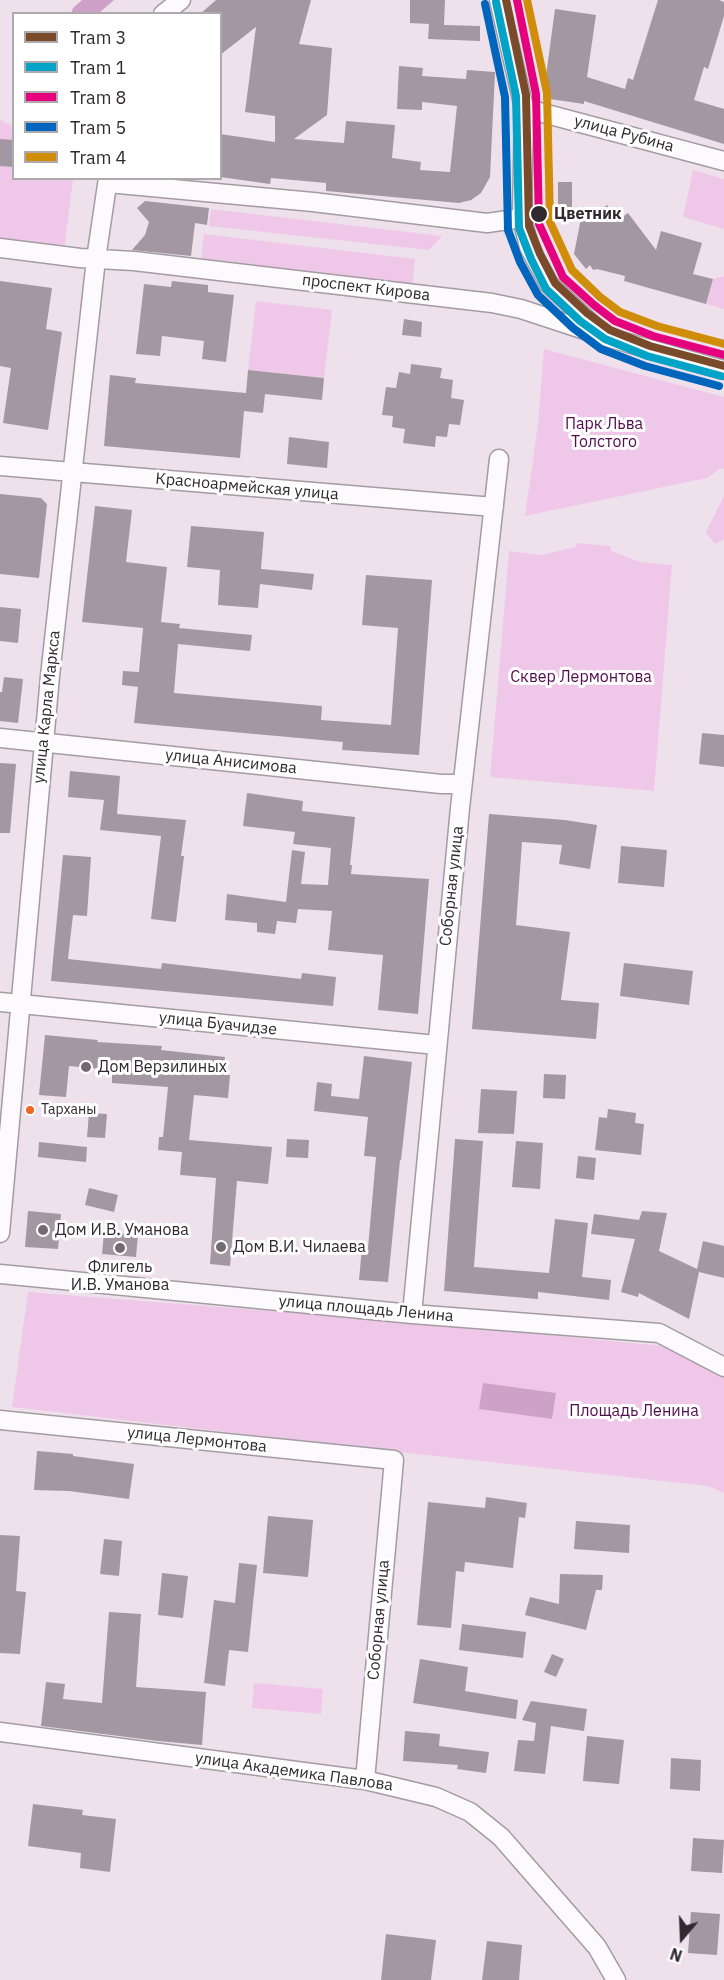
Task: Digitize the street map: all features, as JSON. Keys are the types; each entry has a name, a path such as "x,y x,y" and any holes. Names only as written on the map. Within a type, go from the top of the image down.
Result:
{"street":[{"path":"166,12 181,0"},
{"path":"499,0 524,108 522,218 529,247 549,284 603,336"},
{"name":"улица Рубина","path":"524,108 724,161"},
{"path":"108,181 487,223 522,218"},
{"name":"улица Карла Маркса","path":"0,1233 44,743 96,259 108,181"},
{"name":"проспект Кирова","path":"0,248 134,261 492,303 521,309 603,336 724,370"},
{"name":"Соборная улица","path":"412,1314 462,784 499,459"},
{"name":"Красноармейская улица","path":"0,466 494,507"},
{"name":"улица Анисимова","path":"0,738 441,784 462,784"},
{"name":"улица Буачидзе","path":"0,1002 436,1045"},
{"name":"улица площадь Ленина","path":"0,1274 412,1314 659,1333 724,1367"},
{"name":"улица Лермонтова","path":"0,1420 394,1460"},
{"name":"Соборная улица","path":"365,1780 394,1460"},
{"name":"улица Академика Павлова","path":"0,1732 365,1780 436,1797 470,1812 501,1837 597,1947 616,1980"}],"green space":[{"path":"0,120 12,126 12,180 73,180 64,251 0,243"},
{"path":"693,170 724,179 724,229 683,217"},
{"path":"211,209 442,236 429,250 209,226"},
{"path":"204,234 415,259 412,286 201,261"},
{"path":"724,276 724,309 706,304 713,279"},
{"path":"256,301 332,310 324,378 248,370"},
{"name":"Парк Льва Толстого","path":"544,349 724,397 724,469 721,468 707,478 525,516 538,424"},
{"path":"724,496 724,539 715,544 706,532"},
{"name":"Сквер Лермонтова","path":"576,543 611,546 611,551 640,562 672,565 654,791 490,777 509,551 542,555 575,547"},
{"name":"Площадь Ленина","path":"28,1292 412,1322 664,1346 724,1377 724,1493 708,1486 12,1407"},
{"path":"254,1683 323,1689 321,1714 252,1708"}],"shaded area":[{"path":"82,0 114,0 100,12 71,12"},
{"path":"483,1383 556,1393 552,1419 479,1409"}],"building":[{"path":"216,0 311,0 299,44 332,48 327,115 294,139 344,143 346,121 395,125 392,158 421,162 420,170 450,172 457,106 422,102 422,110 397,109 399,66 423,68 422,76 466,79 467,70 495,72 490,177 481,193 471,200 459,203 326,191 326,183 271,178 270,184 222,177 222,134 275,142 275,116 245,112 256,27 222,53 222,12 202,12"},
{"path":"410,0 445,0 444,25 480,26 480,41 428,39 429,24 410,23"},
{"path":"658,0 719,0 724,2 724,16 708,69 704,67 694,100 724,109 724,144 584,101 584,104 543,98 555,9 596,15 587,77 625,89 628,78 633,80"},
{"path":"0,139 12,140 12,167 0,166"},
{"path":"558,182 572,182 572,207 558,207"},
{"path":"145,201 209,208 207,225 195,223 191,256 132,250 145,235 149,222 137,208"},
{"path":"607,205 618,220 628,213 656,250 661,231 702,243 693,274 713,279 706,304 624,281 625,276 593,270 590,265 586,269 574,254 583,208 599,211"},
{"path":"0,281 52,288 46,329 62,332 48,430 3,423 11,368 0,366"},
{"path":"172,281 208,285 208,292 234,295 226,362 202,359 204,341 162,336 160,356 136,354 144,284 171,287"},
{"path":"404,319 422,322 421,337 402,335"},
{"path":"411,364 442,368 440,378 453,380 451,398 464,400 460,425 449,424 447,437 436,436 435,447 403,443 405,429 392,427 393,416 382,415 386,387 396,388 399,372 410,374"},
{"path":"248,370 324,378 322,400 265,394 263,413 244,411 240,458 104,446 110,375 136,378 135,383 246,393"},
{"path":"289,437 329,442 327,468 287,464"},
{"path":"0,494 41,498 47,504 39,578 0,574"},
{"path":"95,506 132,510 126,562 167,567 161,622 180,624 179,628 252,635 250,651 178,644 174,693 322,706 321,720 391,725 398,628 362,625 366,575 432,580 419,755 342,750 343,742 134,723 138,687 122,685 123,671 139,672 143,628 82,622"},
{"path":"191,526 264,532 261,569 314,574 312,590 260,584 258,608 218,605 220,570 187,567"},
{"path":"0,607 21,609 18,643 0,641"},
{"path":"4,677 23,679 18,723 0,721 0,692 2,692"},
{"path":"702,733 724,735 724,767 699,764"},
{"path":"0,763 16,764 10,833 0,833"},
{"path":"70,771 120,776 117,814 186,820 176,922 151,919 161,836 100,830 104,800 68,797"},
{"path":"247,793 303,801 302,811 355,817 351,874 429,879 418,1014 378,1010 383,955 328,950 332,911 298,909 296,923 277,921 275,934 257,932 257,923 225,920 227,894 286,902 292,850 305,852 301,884 328,885 331,848 293,844 295,832 243,826"},
{"path":"489,814 597,825 590,869 559,864 562,845 522,842 516,925 570,932 561,1000 599,1003 596,1039 472,1029"},
{"path":"621,846 667,850 664,887 618,883"},
{"path":"63,855 91,857 87,916 73,915 68,959 161,969 162,963 301,979 302,973 336,977 333,1006 51,981"},
{"path":"624,963 693,971 689,1005 620,996"},
{"path":"45,1035 98,1040 97,1042 162,1046 161,1050 225,1057 223,1074 230,1075 228,1098 194,1095 189,1140 272,1147 268,1184 237,1181 230,1266 210,1264 216,1178 180,1175 182,1152 158,1150 159,1137 163,1137 168,1087 112,1083 112,1070 69,1066 66,1097 39,1095"},
{"path":"364,1056 412,1062 388,1282 359,1280 362,1247 368,1248 376,1157 364,1156 368,1117 314,1111 317,1082 332,1084 331,1096 359,1099"},
{"path":"544,1074 566,1075 565,1099 543,1098"},
{"path":"481,1089 517,1091 514,1134 478,1133"},
{"path":"608,1109 636,1113 635,1123 644,1124 641,1155 595,1150 599,1117 607,1118"},
{"path":"89,1113 107,1114 105,1138 87,1137"},
{"path":"287,1139 309,1140 308,1158 286,1157"},
{"path":"455,1139 483,1141 474,1267 549,1273 555,1219 588,1223 582,1277 611,1280 609,1300 538,1292 538,1299 444,1291"},
{"path":"516,1141 543,1143 540,1189 512,1187"},
{"path":"39,1142 87,1147 86,1162 38,1157"},
{"path":"578,1156 596,1158 594,1180 576,1178"},
{"path":"89,1188 118,1195 114,1212 85,1205"},
{"name":"Дом И.В. Уманова","path":"28,1211 61,1214 58,1249 25,1247"},
{"path":"642,1211 667,1213 659,1251 697,1269 703,1241 724,1246 724,1278 699,1272 689,1319 639,1293 638,1297 621,1292 635,1239 591,1234 594,1214 639,1220"},
{"name":"Флигель И.В. Уманова","path":"104,1232 138,1234 136,1257 102,1254"},
{"path":"37,1451 73,1454 73,1456 134,1464 129,1499 69,1491 34,1490"},
{"path":"486,1497 527,1503 525,1518 519,1517 513,1568 465,1562 464,1572 456,1571 451,1628 417,1625 428,1502 485,1508"},
{"path":"268,1516 313,1520 308,1577 263,1573"},
{"path":"576,1521 630,1525 629,1553 574,1549"},
{"path":"0,1535 20,1536 16,1591 26,1592 20,1654 0,1653"},
{"path":"104,1539 122,1541 119,1576 100,1574"},
{"path":"239,1563 257,1565 248,1652 229,1650 225,1686 204,1683 214,1600 235,1603"},
{"path":"162,1573 188,1576 183,1618 158,1615"},
{"path":"560,1574 603,1575 602,1590 596,1590 586,1630 525,1615 530,1597 559,1604"},
{"path":"109,1612 141,1614 136,1687 206,1692 202,1745 41,1726 46,1682 65,1684 63,1699 102,1703"},
{"path":"462,1624 526,1632 523,1658 459,1650"},
{"path":"552,1654 564,1659 556,1677 544,1672"},
{"path":"420,1659 468,1667 465,1691 518,1700 516,1719 413,1703"},
{"path":"531,1701 587,1709 584,1731 551,1726 545,1774 514,1771 518,1740 534,1741 536,1723 522,1720"},
{"path":"405,1731 440,1734 439,1746 489,1752 486,1773 457,1769 458,1765 403,1761"},
{"path":"587,1736 624,1740 619,1784 583,1781"},
{"path":"671,1758 701,1760 700,1791 670,1789"},
{"path":"33,1804 83,1810 82,1815 116,1819 110,1872 80,1868 81,1853 28,1846"},
{"path":"693,1838 724,1840 722,1873 691,1871"},
{"path":"691,1912 720,1914 717,1955 688,1953"},
{"path":"386,1934 436,1940 431,1980 381,1980"},
{"path":"487,1941 522,1945 519,1980 482,1980"}],"tram line":[{"name":"3","path":"506,0 526,95 529,226 555,283 587,313 610,330 650,346 724,366"},
{"name":"8","path":"517,0 536,94 539,224 563,277 615,321 653,336 724,355"},
{"name":"4","path":"527,0 547,93 550,222 572,270 600,297 620,312 657,326 724,344"},
{"name":"1","path":"496,2 516,96 519,228 546,289 580,321 605,339 647,356 721,376"},
{"name":"5","path":"485,4 505,97 508,230 520,262 538,295 573,328 601,349 645,366 719,386"}],"place":[{"name":"Цветник","path":"539,214"},
{"name":"Дом Верзилиных","path":"86,1067"},
{"name":"Тарханы","path":"30,1110"},
{"name":"Дом И.В. Уманова","path":"43,1230"},
{"name":"Дом В.И. Чилаева","path":"221,1247"},
{"name":"Флигель И.В. Уманова","path":"120,1248"}]}
